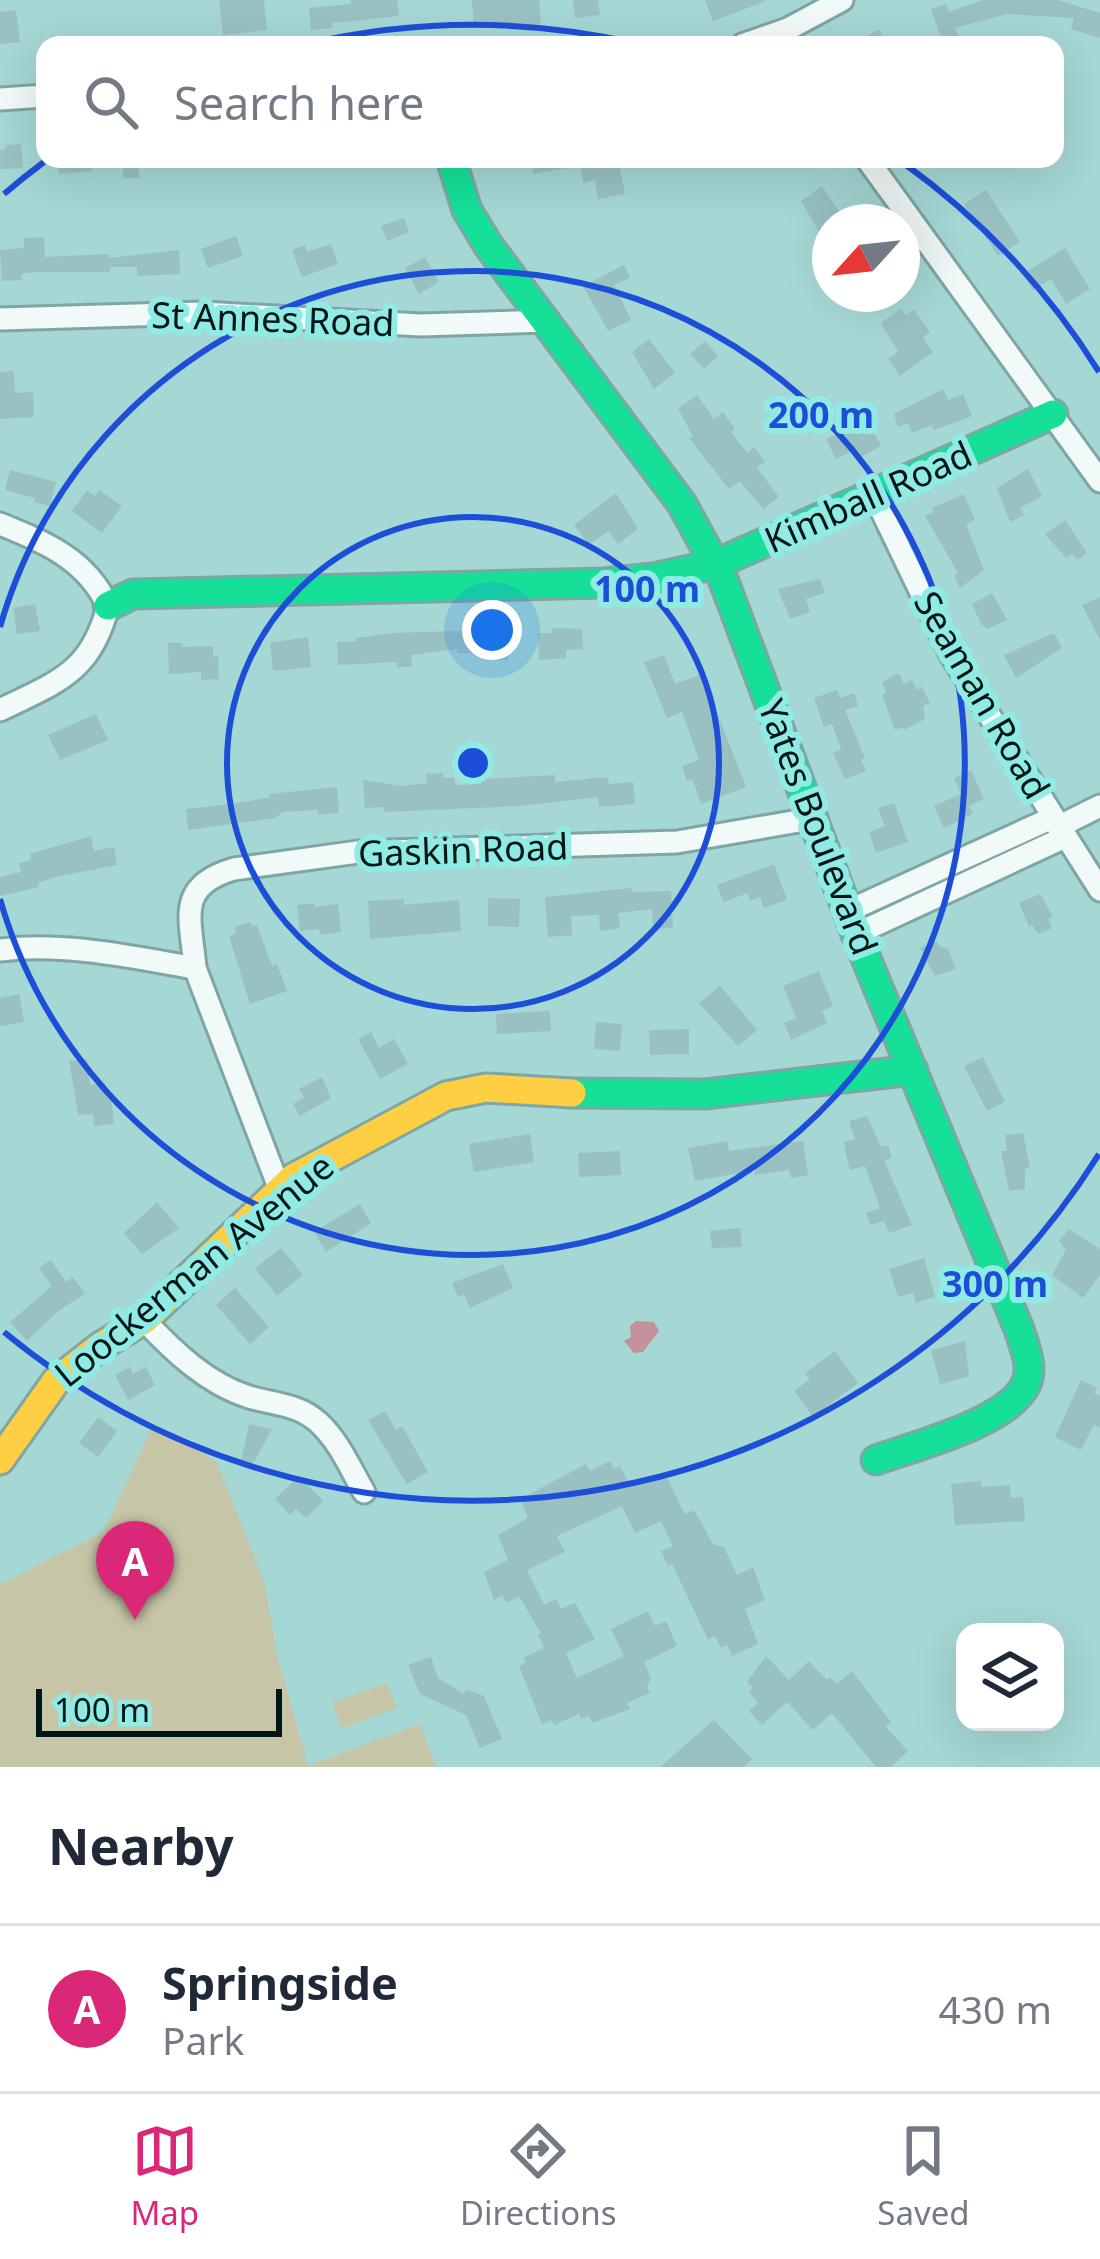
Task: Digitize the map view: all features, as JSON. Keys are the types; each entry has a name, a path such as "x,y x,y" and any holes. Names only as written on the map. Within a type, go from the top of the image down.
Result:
{"street":[{"path":"794,36 842,0"},
{"path":"0,99 36,97"},
{"name":"Yates Boulevard","path":"454,168 467,210 488,245 682,504 716,564 852,923 1019,1330 1029,1364 1021,1395 988,1415 876,1460"},
{"path":"874,168 1100,481"},
{"name":"St Annes Road","path":"0,319 203,313 422,325 547,321"},
{"name":"Kimball Road","path":"108,606 133,594 653,578 716,564 1053,414"},
{"name":"Seaman Road","path":"874,495 951,656 1100,890"},
{"path":"0,524 75,560 98,584 108,606 92,651 80,667 0,710"},
{"path":"852,923 1100,806"},
{"name":"Gaskin Road","path":"195,968 189,906 194,892 218,874 234,869 358,852 677,842 816,818"},
{"path":"0,950 25,947 195,968 280,1190"},
{"name":"Loockerman Avenue","path":"1,1457 56,1381 144,1320 280,1190 339,1150 463,1090 705,1094 913,1070"},
{"path":"144,1320 177,1355 246,1396 286,1404 314,1418 334,1439 364,1492"}],"shaded area":[{"path":"636,1321 654,1322 659,1331 643,1352 634,1353 624,1341 631,1337 630,1326"},
{"path":"153,1426 216,1461 264,1581 277,1654 308,1766 420,1724 436,1767 0,1767 0,1585 104,1531"},
{"path":"387,1683 397,1708 342,1728 332,1703"}],"building":[{"path":"219,0 264,0 267,30 223,35"},
{"path":"351,0 397,0 399,16 332,23 333,28 311,30 309,8 351,4"},
{"path":"472,0 539,0 541,24 474,27"},
{"path":"573,0 598,0 600,15 575,18"},
{"path":"705,0 765,0 766,1 713,21"},
{"path":"982,0 1058,0 1100,13 1100,38 1071,29 1074,18 1007,14 955,28 958,36 940,36 931,9 946,4 949,12"},
{"path":"16,10 20,42 0,44 0,12"},
{"path":"21,144 23,168 0,169 0,150"},
{"path":"59,168 92,168 92,171 59,174"},
{"path":"123,168 139,168 139,178 123,178"},
{"path":"532,168 567,168 533,174"},
{"path":"580,168 620,168 625,194 598,199 595,180 583,183"},
{"path":"822,186 834,204 812,204 812,220 801,201"},
{"path":"986,190 1020,242 998,256 964,204"},
{"path":"404,218 409,232 387,241 381,226"},
{"path":"236,236 243,256 208,268 201,249"},
{"path":"44,237 45,257 109,254 110,272 35,272 21,274 22,280 2,281 0,250 24,248 24,238"},
{"path":"331,244 338,264 302,277 292,250 305,245 307,252"},
{"path":"1065,248 1090,289 1066,304 1051,279 1033,290 1023,274"},
{"path":"179,250 180,274 137,276 137,267 110,267 109,258"},
{"path":"425,257 439,282 419,294 405,268"},
{"path":"624,265 630,278 614,285 631,320 608,331 583,286"},
{"path":"897,312 915,312 930,332 923,338 933,352 900,376 888,359 898,352 881,323"},
{"path":"649,339 675,373 654,389 632,352"},
{"path":"705,341 718,356 704,369 690,354"},
{"path":"14,371 15,393 33,392 34,417 0,419 0,372"},
{"path":"943,389 948,400 963,394 972,416 934,430 932,425 912,433 908,423 898,427 894,414"},
{"path":"697,395 714,419 723,412 747,453 754,447 765,462 757,468 779,497 763,509 740,481 729,489 689,438 693,436 678,409"},
{"path":"854,417 857,423 866,418 881,446 861,457 856,449 836,459 826,439 841,432 837,425"},
{"path":"1028,469 1042,496 1020,508 1024,515 1010,522 997,488"},
{"path":"10,470 56,482 50,506 5,490"},
{"path":"87,490 95,496 99,490 122,506 102,533 72,511"},
{"path":"616,493 638,529 618,544 608,531 589,545 574,525"},
{"path":"964,494 975,520 966,524 984,570 960,588 954,575 958,573 925,516"},
{"path":"1065,520 1087,553 1077,560 1072,554 1066,558 1045,534"},
{"path":"820,579 825,593 806,599 810,612 790,619 778,589"},
{"path":"992,593 1007,620 988,629 972,604"},
{"path":"1100,597 1100,640 1082,605"},
{"path":"35,604 40,631 17,634 13,608"},
{"path":"552,628 582,629 583,649 566,650 566,658 539,660 538,633 552,633"},
{"path":"491,630 491,634 508,634 508,660 493,660 489,653 457,653 457,649 411,655 412,667 397,667 397,662 338,665 337,642 392,633"},
{"path":"1054,633 1062,648 1016,678 1004,655"},
{"path":"308,637 311,667 273,671 270,643"},
{"path":"168,643 213,646 219,679 201,680 201,672 169,674"},
{"path":"664,655 675,684 702,674 746,787 701,804 682,766 699,760 682,712 667,718 644,662"},
{"path":"899,673 904,684 912,680 917,690 922,687 930,703 923,706 925,719 904,730 895,730 882,695 886,693 882,682"},
{"path":"837,690 840,698 854,693 858,706 845,710 865,758 861,760 866,771 845,779 833,753 841,749 832,724 824,727 814,698"},
{"path":"96,714 108,740 60,760 48,735"},
{"path":"971,770 984,799 969,806 973,814 944,828 934,806 961,794 954,778"},
{"path":"443,773 443,778 454,778 456,785 555,775 555,782 608,777 609,784 633,782 635,804 599,807 598,797 521,806 385,812 384,807 365,808 363,780 402,786 427,783 426,774"},
{"path":"337,787 339,813 283,812 275,818 188,830 186,809"},
{"path":"894,803 908,842 876,853 869,832 885,826 878,808"},
{"path":"91,836 94,851 114,847 117,865 55,877 38,883 39,887 0,896 0,877 21,872 19,863 31,860 30,854"},
{"path":"774,864 787,900 764,908 760,897 750,901 748,893 723,902 717,885"},
{"path":"632,888 632,892 671,891 673,928 653,929 652,909 618,913 620,928 600,931 599,915 571,916 572,935 548,937 545,897"},
{"path":"1040,894 1053,916 1048,919 1052,928 1038,934 1029,927 1019,903"},
{"path":"488,898 520,899 519,927 488,926"},
{"path":"404,899 404,905 459,900 461,931 370,939 368,901"},
{"path":"314,903 315,907 338,904 341,932 300,931 297,905"},
{"path":"250,922 257,925 287,991 250,1004 229,936 236,933 235,927"},
{"path":"937,941 948,949 956,969 935,976 920,948"},
{"path":"819,971 833,1006 822,1011 827,1023 791,1040 784,1023 796,1018 783,986"},
{"path":"720,986 757,1030 738,1046 699,1003"},
{"path":"19,994 24,1022 0,1026 0,998"},
{"path":"550,1011 551,1031 497,1034 496,1014"},
{"path":"596,1022 622,1024 620,1051 594,1049"},
{"path":"689,1029 689,1054 650,1055 649,1030"},
{"path":"371,1032 379,1048 394,1039 408,1064 380,1079 358,1039"},
{"path":"983,1057 1005,1102 987,1111 964,1066"},
{"path":"87,1059 90,1085 105,1083 107,1096 111,1096 114,1124 94,1126 93,1114 78,1115 69,1061"},
{"path":"322,1077 331,1098 300,1116 293,1104 304,1097 299,1089"},
{"path":"867,1116 881,1147 888,1145 892,1158 884,1160 912,1225 889,1233 884,1221 871,1225 866,1213 880,1208 865,1166 850,1170 846,1156 844,1142 855,1139 849,1121"},
{"path":"1023,1133 1030,1168 1025,1169 1025,1189 1009,1191 1001,1151 1007,1151 1005,1135"},
{"path":"530,1134 534,1162 474,1172 469,1144"},
{"path":"727,1141 729,1151 803,1141 808,1175 791,1178 789,1170 755,1175 755,1170 695,1181 688,1148"},
{"path":"620,1151 621,1175 579,1177 578,1153"},
{"path":"157,1202 179,1228 142,1254 124,1233"},
{"path":"360,1204 371,1223 326,1252 314,1232"},
{"path":"740,1228 742,1247 712,1248 710,1231"},
{"path":"1069,1229 1100,1249 1100,1275 1083,1298 1052,1275 1066,1250 1059,1241"},
{"path":"281,1248 303,1275 277,1296 255,1268"},
{"path":"924,1258 935,1297 916,1303 913,1293 898,1297 889,1269"},
{"path":"51,1260 66,1282 73,1277 85,1294 58,1311 27,1341 10,1322 52,1286 39,1268"},
{"path":"503,1264 513,1288 470,1308 464,1294 458,1297 452,1283"},
{"path":"235,1288 269,1327 250,1344 216,1305"},
{"path":"965,1341 969,1376 940,1384 931,1350"},
{"path":"835,1351 858,1383 813,1417 794,1391 810,1379 805,1373"},
{"path":"130,1367 133,1374 146,1367 155,1385 128,1400 115,1375"},
{"path":"1081,1380 1097,1388 1100,1428 1094,1425 1081,1450 1055,1437"},
{"path":"385,1411 396,1430 402,1426 428,1472 407,1484 368,1420"},
{"path":"98,1417 117,1431 98,1457 79,1443"},
{"path":"249,1424 272,1429 252,1465 241,1462"},
{"path":"610,1461 614,1469 620,1466 630,1485 665,1473 682,1509 686,1514 694,1510 713,1544 724,1547 737,1575 753,1567 765,1600 745,1609 758,1644 732,1656 715,1636 708,1640 672,1564 668,1566 661,1551 673,1546 661,1521 635,1533 622,1506 557,1536 565,1552 527,1570 544,1605 556,1599 561,1609 575,1603 595,1639 566,1653 577,1678 624,1656 611,1629 648,1611 655,1626 666,1621 677,1646 644,1662 651,1678 650,1693 627,1703 630,1709 592,1723 589,1716 581,1719 579,1714 554,1725 552,1720 542,1724 519,1666 526,1663 523,1658 544,1648 541,1633 519,1596 506,1603 502,1595 494,1600 484,1572 508,1560 498,1535 528,1518 520,1499 586,1464 590,1471"},
{"path":"299,1476 323,1501 306,1518 296,1509 290,1515 275,1499"},
{"path":"981,1481 981,1487 1010,1485 1011,1498 1023,1497 1025,1521 955,1525 951,1484"},
{"path":"766,1656 789,1680 809,1661 837,1684 852,1671 891,1722 886,1727 908,1751 891,1767 876,1767 832,1713 813,1730 787,1702 762,1725 749,1711 758,1703 747,1682"},
{"path":"431,1657 438,1678 464,1694 466,1689 484,1696 502,1739 480,1748 466,1715 420,1694 408,1665"},
{"path":"714,1720 752,1759 744,1767 660,1767"}],"traffic: fast":[{"path":"454,168 467,210 488,245 682,504 723,579 856,934 1019,1329 1029,1371 1016,1398 981,1421 876,1460"},
{"path":"108,606 133,594 653,578 716,564 1053,414"},
{"path":"572,1093 705,1094 913,1070"}],"traffic: slow":[{"path":"0,1460 56,1381 144,1320 293,1178 446,1096 486,1088 572,1093"}],"place":[{"name":"Springside","path":"135,1620"}]}
